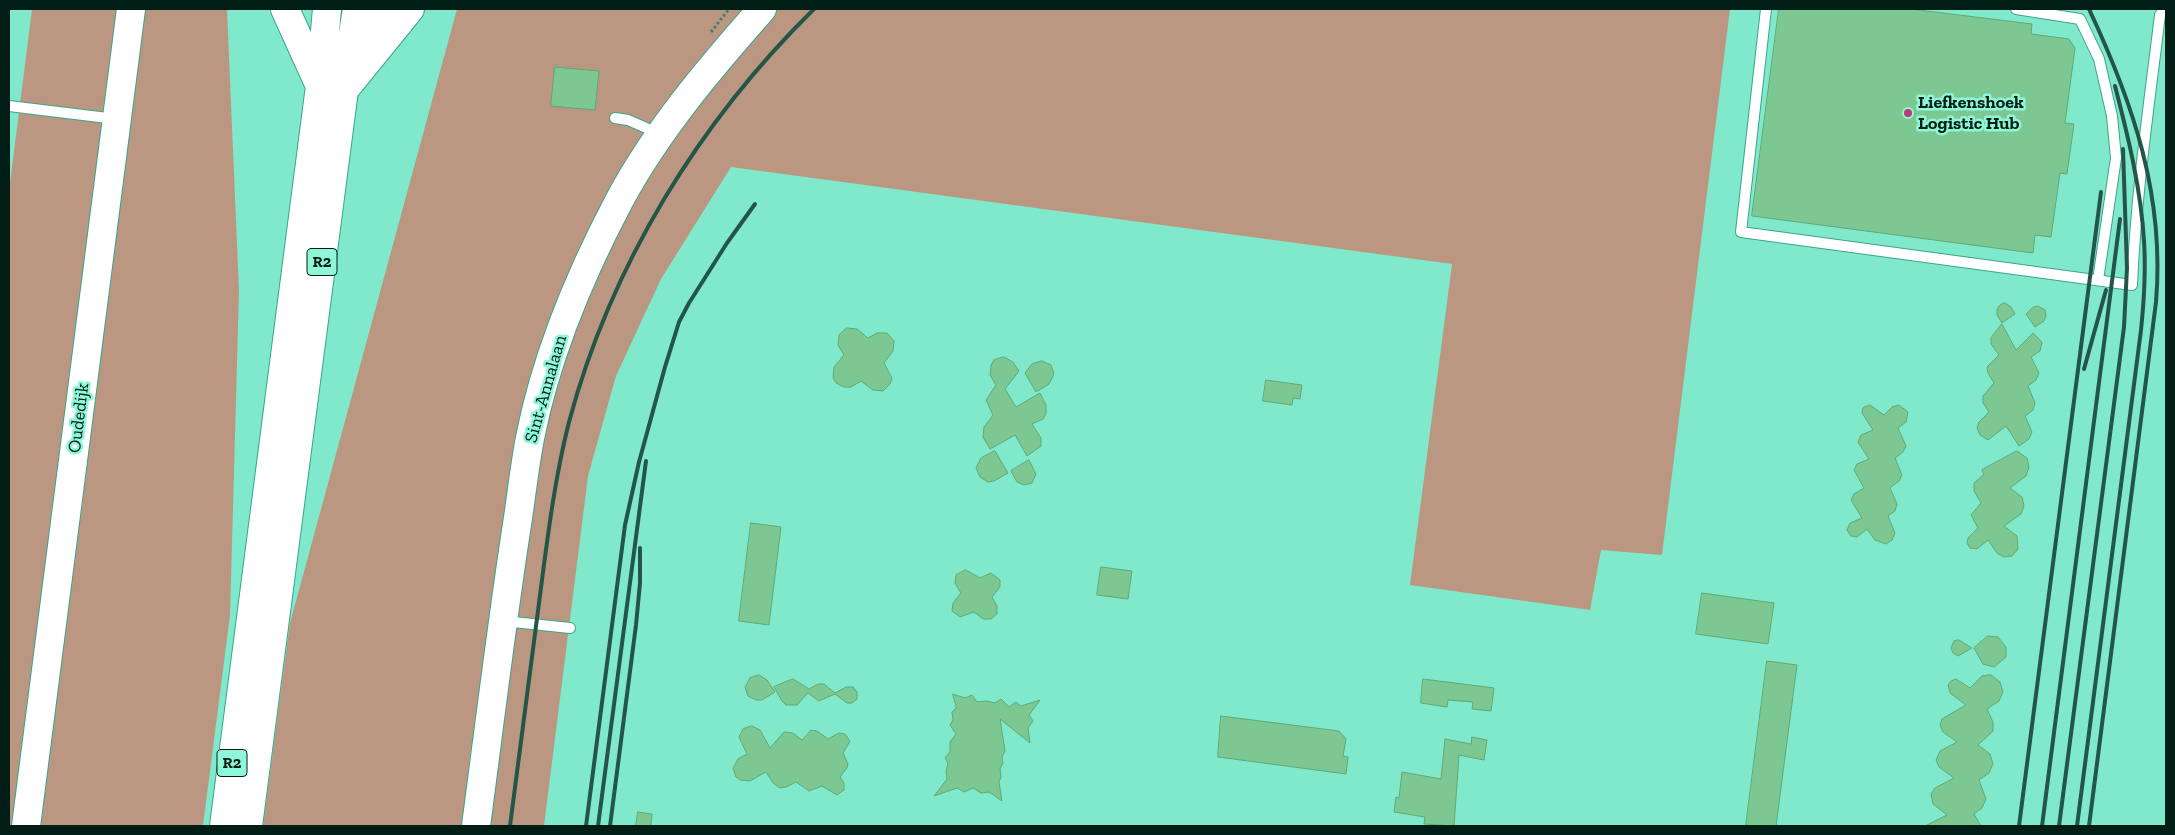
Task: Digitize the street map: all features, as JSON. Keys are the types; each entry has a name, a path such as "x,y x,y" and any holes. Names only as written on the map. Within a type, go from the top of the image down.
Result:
{"main road":[{"name":"Oudedijk","path":"26,826 131,9"},
{"path":"285,9 332,88 410,9"},
{"name":"R2","path":"293,9 332,88"},
{"name":"R2","path":"298,9 332,88"},
{"name":"R2","path":"304,9 332,88"},
{"name":"R2","path":"310,9 332,88"},
{"name":"R2","path":"316,9 332,88"},
{"name":"R2","path":"322,9 332,88"},
{"name":"R2","path":"327,9 332,88"},
{"name":"R2","path":"248,826 288,515 332,88 333,9"},
{"name":"R2","path":"224,826 255,586 332,88 351,9"},
{"name":"R2","path":"332,88 358,9"},
{"name":"R2","path":"332,88 364,9"},
{"name":"R2","path":"332,88 370,9"},
{"name":"R2","path":"332,88 377,9"},
{"name":"R2","path":"332,88 384,9"},
{"name":"R2","path":"332,88 392,9"},
{"name":"R2","path":"332,88 398,9"},
{"name":"Sint-Annalaan","path":"476,826 502,620 530,437 557,342 578,288 619,200 661,134 700,80 762,9"}],"lane":[{"path":"1766,9 1741,232 2132,285 2135,228 2160,15 2165,9"},
{"path":"2016,9 2080,19"},
{"path":"2074,9 2099,60 2112,116 2116,158 2098,280"},
{"path":"9,106 117,119"},
{"path":"616,118 628,120 661,134"},
{"path":"502,620 570,628"}],"shaded area":[{"path":"32,9 227,9 239,291 230,615 203,826 9,826 9,191"},
{"path":"457,9 1730,9 1662,555 1601,550 1590,610 1410,585 1452,264 731,167 661,279 616,376 588,476 544,826 263,826 290,623"}],"building":[{"name":"Liefkenshoek Logistic Hub","path":"1779,9 1911,9 2032,24 2031,34 2069,39 2075,48 2065,123 2074,124 2067,174 2060,173 2051,237 2035,235 2033,253 1752,216"},
{"path":"555,67 599,71 595,110 551,106"},
{"path":"2005,303 2011,307 2015,314 2002,323 1997,315 1997,309"},
{"path":"2038,306 2045,310 2046,316 2044,321 2035,327 2026,314 2032,308"},
{"path":"2002,324 2016,350 2033,333 2042,342 2040,351 2031,357 2039,373 2036,380 2028,386 2035,403 2033,410 2025,416 2032,432 2029,439 2019,446 2006,426 1988,440 1980,435 1977,428 1979,422 1989,412 1983,403 1983,396 1994,383 1987,367 1999,355 1991,344 1991,338"},
{"path":"847,328 857,329 868,338 877,333 887,333 894,341 893,351 884,363 892,378 890,384 883,391 873,390 861,381 851,387 844,387 836,383 833,378 834,367 844,355 838,345 839,335"},
{"path":"1004,357 1013,362 1019,371 1005,389 1016,407 1040,393 1046,405 1046,414 1043,419 1032,424 1041,438 1041,446 1027,456 1015,435 990,449 983,437 984,427 993,415 986,400 996,385 990,375 991,365 994,360"},
{"path":"1042,361 1051,365 1054,374 1049,384 1036,392 1025,373 1032,364"},
{"path":"1266,380 1302,385 1300,399 1293,398 1292,405 1263,401"},
{"path":"1870,405 1884,415 1892,407 1899,405 1908,412 1906,422 1898,428 1906,446 1903,452 1895,458 1902,475 1899,481 1890,488 1897,504 1895,511 1888,516 1895,533 1892,540 1886,544 1875,540 1867,529 1857,537 1851,536 1847,530 1850,523 1862,518 1851,500 1854,494 1864,488 1854,470 1857,464 1869,459 1858,442 1861,435 1873,430 1862,413 1863,408"},
{"path":"995,451 1008,473 994,481 988,482 980,477 976,468 981,458"},
{"path":"2017,451 2027,458 2029,467 2026,476 2010,488 2022,497 2024,506 2021,514 2004,526 2017,536 2018,549 2012,556 2004,557 1997,553 1988,540 1977,549 1970,548 1967,543 1968,538 1978,528 1971,515 1981,503 1974,491 1974,483 1984,474 1982,470"},
{"path":"1029,460 1036,474 1032,483 1024,485 1017,482 1011,471"},
{"path":"751,523 781,527 769,625 739,621"},
{"path":"1101,567 1132,571 1128,599 1097,595"},
{"path":"966,570 980,578 991,573 1000,580 1000,587 992,597 997,606 997,614 991,619 983,619 974,612 960,617 952,611 953,603 961,593 955,583 956,575"},
{"path":"1702,593 1774,603 1768,644 1696,634"},
{"path":"1988,636 1998,637 2006,647 2006,657 1994,667 1983,664 1974,648"},
{"path":"1959,640 1972,648 1958,656 1953,653 1951,648 1954,641"},
{"path":"1767,661 1797,665 1776,826 1746,826"},
{"path":"759,675 767,680 775,692 762,700 756,700 748,696 745,687 750,678"},
{"path":"1991,675 2000,682 2003,692 1999,701 1987,709 1993,722 1993,731 1978,745 1990,754 1993,764 1989,773 1979,780 1986,799 1982,808 1974,814 1981,826 1925,826 1947,815 1933,804 1931,794 1935,788 1954,778 1939,767 1936,760 1940,751 1957,742 1943,732 1940,725 1942,719 1966,705 1950,693 1948,685 1956,679 1970,688 1982,676"},
{"path":"793,679 809,689 818,684 824,684 835,693 846,687 853,687 857,692 857,699 852,703 847,703 835,694 819,701 808,693 797,705 786,705 774,687"},
{"path":"1423,679 1494,688 1491,711 1472,709 1473,702 1448,700 1447,707 1421,703"},
{"path":"953,694 965,698 972,695 977,702 995,703 1001,699 1009,707 1016,702 1021,706 1040,700 1029,715 1033,721 1028,728 1030,743 1000,719 1005,751 1002,757 1003,763 1000,769 1001,777 999,782 1002,801 989,792 981,793 973,788 964,792 957,788 934,796 947,779 948,763 945,758 950,752 950,742 956,734 950,725 953,720 952,712 956,708"},
{"path":"1221,716 1339,731 1346,739 1343,756 1348,757 1346,774 1218,757"},
{"path":"752,726 760,730 770,748 784,732 793,733 802,740 811,730 817,731 828,739 839,733 845,734 850,741 843,753 848,764 847,768 840,777 844,783 844,790 837,795 822,786 809,791 796,782 780,788 773,783 766,772 750,781 740,780 736,777 733,768 738,759 747,754 739,737 743,729"},
{"path":"1472,737 1487,740 1484,760 1459,755 1454,826 1424,824 1425,817 1394,812 1396,797 1399,798 1402,772 1441,779 1445,739 1471,744"},
{"path":"638,812 652,814 651,826 636,826"}],"railway":[{"path":"510,826 555,489 569,422 587,364 609,307 635,252 664,199 697,148 733,99 772,53 814,9"},
{"path":"2089,9 2119,80 2132,115 2142,151 2156,225 2158,263 2156,302 2089,826"},
{"path":"2077,826 2141,330 2144,286 2144,241 2140,202 2129,143 2115,86"},
{"path":"2059,826 2124,327 2127,268 2123,149"},
{"path":"2019,826 2101,192"},
{"path":"586,826 625,525 639,462 679,322 727,243 755,204"},
{"path":"2042,826 2120,219"},
{"path":"2084,369 2106,290"},
{"path":"598,826 646,461"},
{"path":"610,826 636,625 640,583 640,548"}],"place":[{"name":"Liefkenshoek Logistic Hub","path":"1908,113"}]}
